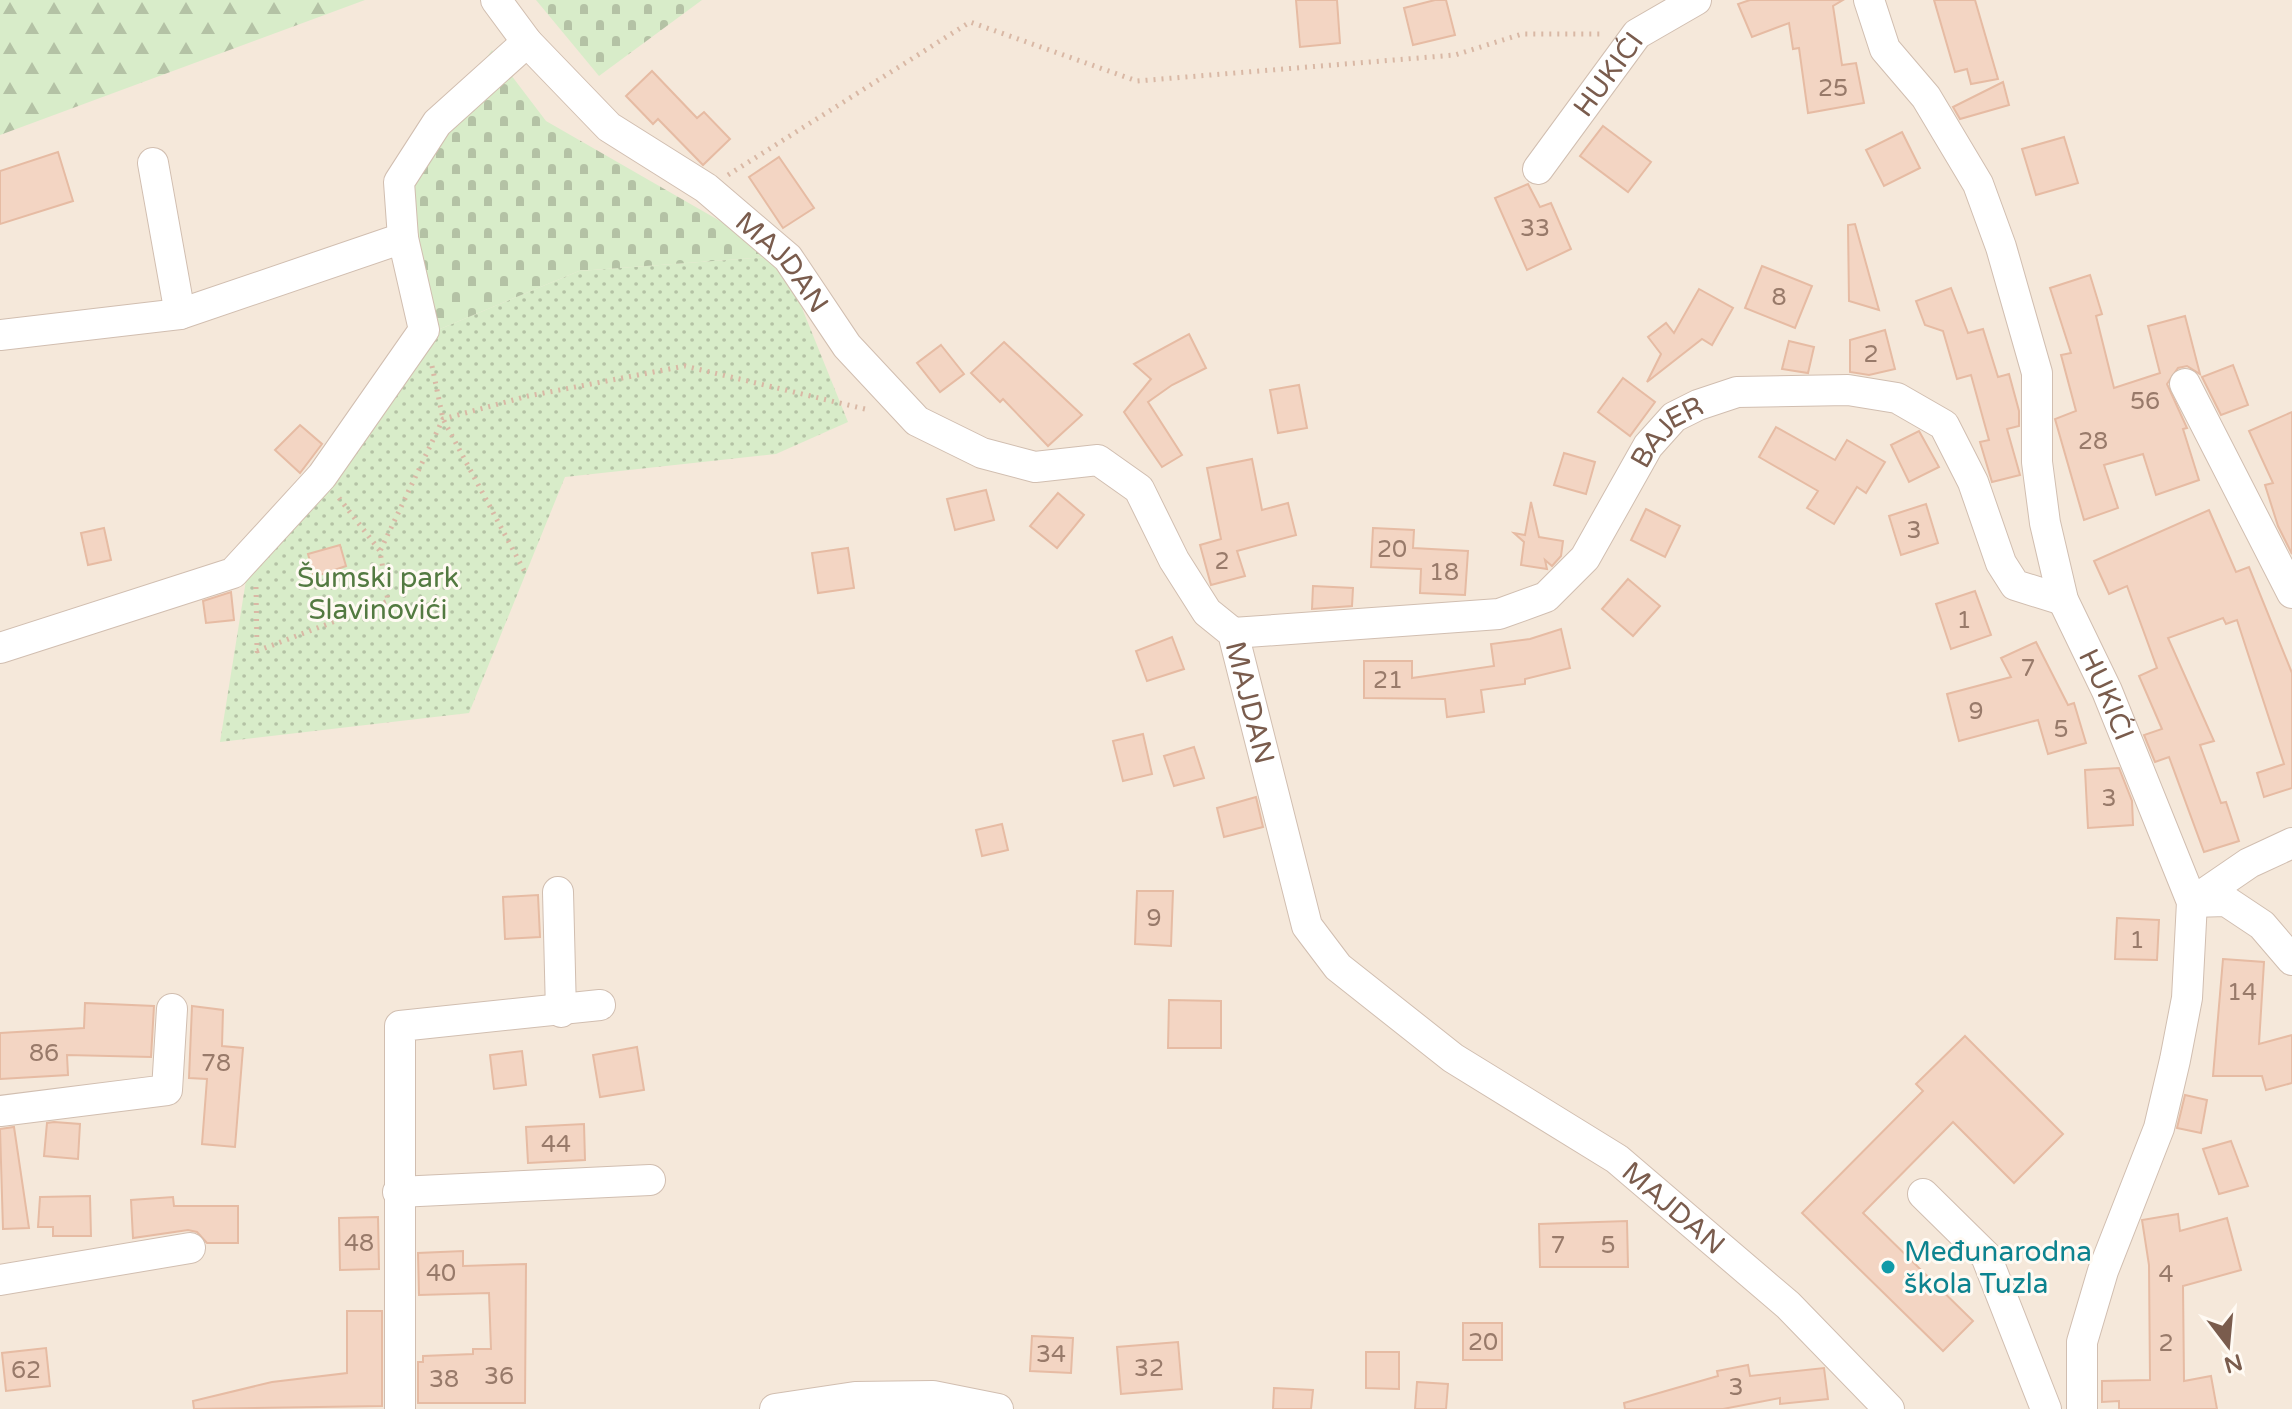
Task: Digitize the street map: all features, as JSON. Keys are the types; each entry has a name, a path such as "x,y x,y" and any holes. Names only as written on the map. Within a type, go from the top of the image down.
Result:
{"street":[{"name":"MAJDAN","path":"496,0 527,42 609,127 706,188 788,258 847,346 917,421 982,453 1035,467 1098,460 1139,489 1174,560 1207,612 1233,633 1307,926 1338,967 1453,1058 1617,1159 1788,1305 1889,1409"},
{"name":"HUKIĆI","path":"1538,169 1637,34 1696,0"},
{"name":"HUKIĆI","path":"1869,0 1885,49 1926,97 1978,184 2018,298 2037,373 2037,462 2045,523 2063,600 2107,691 2192,902 2187,998 2175,1060 2159,1128 2103,1271 2082,1342 2082,1409"},
{"path":"0,648 233,573 322,476 424,330 403,238 399,182 437,123 527,42"},
{"path":"153,163 180,314"},
{"path":"0,335 180,314 403,238"},
{"path":"2185,384 2292,593"},
{"name":"BAJER","path":"1233,633 1499,614 1546,597 1585,558 1648,446 1674,417 1737,392 1848,390 1897,398 1944,425 1973,482 2001,563 2015,585 2063,600"},
{"path":"2192,902 2249,863 2292,843"},
{"path":"558,892 561,1012"},
{"path":"2192,902 2226,901 2262,925 2292,960"},
{"path":"400,1409 400,1026 561,1012 600,1005"},
{"path":"0,1111 167,1090 172,1009"},
{"path":"398,1192 650,1180"},
{"path":"1923,1194 1986,1256 2046,1409"},
{"path":"0,1280 190,1248"},
{"path":"775,1409 855,1397 998,1409"}],"path":[{"path":"706,188 970,22 1137,81 1455,55 1522,34 1637,34"},
{"path":"424,330 443,419 526,574"},
{"path":"380,551 443,419 528,396 685,366 870,410"},
{"path":"255,548 257,651 388,601 380,551 322,476"}],"shaded area":[{"path":"0,0 2292,0 2292,1409 0,1409"}],"green space":[{"path":"0,0 365,0 0,135"},
{"path":"536,0 702,0 599,76"},
{"path":"492,50 546,121 781,256 579,271 428,334 404,173"},
{"name":"Šumski park Slavinovići","path":"781,256 848,422 776,454 565,477 469,713 220,742 252,543 428,334 579,271"}],"building":[{"path":"1296,0 1337,0 1340,43 1300,47"},
{"path":"1446,0 1455,35 1413,45 1404,8"},
{"path":"1750,0 1843,0 1833,6 1842,65 1856,63 1864,103 1808,113 1799,48 1793,49 1789,23 1752,37 1738,4"},
{"path":"1934,0 1975,0 1998,79 1971,84 1967,69 1955,72"},
{"path":"652,71 697,118 704,112 730,139 703,165 658,119 653,124 626,96"},
{"path":"2003,82 2009,105 1960,119 1953,107"},
{"path":"1603,126 1651,162 1628,192 1580,156"},
{"path":"1902,132 1920,168 1884,186 1866,150"},
{"path":"2064,137 2078,183 2036,195 2022,149"},
{"path":"58,152 73,201 0,224 0,171"},
{"path":"779,157 814,208 783,228 749,177"},
{"path":"1528,184 1540,207 1551,203 1571,249 1527,270 1495,198"},
{"path":"1855,224 1879,310 1849,301 1848,225"},
{"path":"1762,266 1812,286 1795,328 1745,308"},
{"path":"2090,275 2102,314 2096,316 2114,388 2160,373 2148,326 2185,316 2200,374 2187,366 2178,368 2167,384 2187,428 2183,429 2199,480 2156,495 2143,454 2104,465 2118,508 2084,520 2055,419 2076,411 2061,355 2071,353 2050,288"},
{"path":"1951,288 1968,333 1983,329 1998,377 2009,374 2019,411 2019,426 2007,429 2020,475 1992,482 1980,442 1989,440 1971,375 1957,379 1943,331 1925,325 1916,301"},
{"path":"1699,289 1733,308 1712,345 1702,339 1647,382 1661,354 1648,337 1666,323 1674,333"},
{"path":"1885,330 1895,369 1869,375 1850,372 1850,340"},
{"path":"1189,334 1206,368 1172,385 1148,402 1182,455 1162,467 1124,412 1151,379 1134,364"},
{"path":"1789,341 1814,347 1808,373 1782,369"},
{"path":"1004,342 1082,415 1048,446 1003,399 1000,402 971,373"},
{"path":"941,345 964,374 940,392 917,363"},
{"path":"2233,365 2248,405 2221,415 2202,377"},
{"path":"1623,378 1655,402 1630,436 1598,412"},
{"path":"1299,385 1307,428 1278,433 1270,390"},
{"path":"2292,412 2292,554 2278,526 2265,485 2273,483 2249,431"},
{"path":"300,425 322,444 300,473 275,450"},
{"path":"1776,427 1835,460 1847,440 1885,462 1866,493 1857,487 1834,524 1807,508 1818,491 1759,457"},
{"path":"1919,431 1939,467 1909,482 1891,445"},
{"path":"1564,453 1595,462 1586,494 1554,485"},
{"path":"1252,459 1262,510 1288,503 1296,535 1237,551 1245,576 1211,585 1200,545 1221,539 1207,468"},
{"path":"986,490 994,520 955,530 947,499"},
{"path":"1058,493 1084,515 1057,548 1030,526"},
{"path":"1531,502 1539,537 1563,541 1561,556 1552,566 1545,560 1547,569 1521,565 1524,542 1514,533 1525,535"},
{"path":"1926,504 1938,543 1901,555 1889,516"},
{"path":"1646,509 1680,526 1665,557 1631,540"},
{"path":"2209,510 2236,572 2249,567 2292,673 2292,788 2264,797 2257,773 2284,764 2237,620 2226,624 2223,618 2168,638 2214,741 2200,745 2221,803 2226,802 2239,841 2204,852 2169,757 2155,762 2144,735 2162,729 2139,676 2157,668 2127,586 2109,594 2094,561"},
{"path":"104,528 111,560 88,565 81,533"},
{"path":"1373,528 1414,530 1413,548 1468,551 1465,595 1420,593 1421,569 1371,567"},
{"path":"340,545 346,566 314,577 308,554"},
{"path":"848,548 854,588 818,593 812,553"},
{"path":"1628,579 1660,606 1633,636 1602,609"},
{"path":"1313,586 1353,588 1352,606 1312,609"},
{"path":"1975,591 1991,635 1951,649 1936,604"},
{"path":"231,592 234,620 206,623 203,601"},
{"path":"1561,629 1570,668 1525,679 1525,684 1481,690 1484,712 1447,717 1445,699 1364,698 1364,661 1412,661 1412,678 1494,666 1491,644 1530,639"},
{"path":"1172,637 1184,669 1147,681 1136,651"},
{"path":"2036,642 2068,705 2074,703 2086,743 2048,754 2038,720 1959,741 1947,694 2011,677 2001,658"},
{"path":"1143,734 1152,774 1123,781 1113,741"},
{"path":"1194,747 1204,778 1174,786 1164,756"},
{"path":"2119,768 2132,801 2133,825 2088,828 2085,770"},
{"path":"1256,797 1263,827 1224,837 1217,808"},
{"path":"1002,824 1008,850 982,856 976,830"},
{"path":"1137,891 1173,891 1171,946 1135,944"},
{"path":"538,895 540,937 505,939 503,897"},
{"path":"2117,918 2159,920 2157,960 2115,959"},
{"path":"2223,959 2264,962 2259,1044 2292,1035 2292,1083 2266,1090 2262,1076 2213,1076"},
{"path":"1169,1000 1221,1001 1221,1048 1168,1048"},
{"path":"85,1003 154,1006 151,1057 67,1055 68,1075 0,1079 0,1033 84,1028"},
{"path":"192,1006 223,1010 222,1046 243,1048 235,1147 202,1144 207,1079 189,1078"},
{"path":"1965,1036 2063,1134 2014,1183 1953,1122 1863,1213 1973,1321 1943,1351 1802,1213 1923,1091 1916,1084"},
{"path":"637,1047 644,1090 600,1097 593,1055"},
{"path":"522,1051 526,1085 494,1089 490,1055"},
{"path":"2185,1095 2207,1100 2201,1133 2177,1128"},
{"path":"47,1123 80,1124 78,1159 44,1156"},
{"path":"584,1124 585,1160 528,1163 526,1127"},
{"path":"14,1127 29,1228 3,1229 0,1129"},
{"path":"2231,1141 2248,1186 2219,1194 2203,1149"},
{"path":"90,1196 91,1236 53,1236 53,1227 38,1227 40,1197"},
{"path":"173,1197 174,1206 238,1206 238,1243 207,1243 197,1232 188,1230 133,1238 131,1200"},
{"path":"2178,1214 2180,1231 2227,1218 2241,1270 2183,1286 2184,1381 2211,1376 2217,1409 2119,1409 2119,1401 2102,1402 2102,1381 2150,1380 2149,1265 2142,1220"},
{"path":"378,1217 379,1269 340,1270 339,1218"},
{"path":"1627,1221 1628,1267 1540,1267 1539,1224"},
{"path":"463,1251 463,1266 526,1264 525,1403 418,1403 418,1362 423,1362 423,1356 473,1354 473,1349 491,1349 489,1293 419,1295 418,1253"},
{"path":"347,1311 382,1311 382,1406 194,1409 193,1401 272,1382 347,1373"},
{"path":"1463,1323 1502,1323 1502,1360 1463,1360"},
{"path":"1032,1336 1073,1338 1071,1373 1030,1371"},
{"path":"1178,1342 1182,1389 1121,1394 1117,1347"},
{"path":"46,1348 50,1386 6,1391 2,1353"},
{"path":"1366,1352 1399,1352 1399,1389 1366,1388"},
{"path":"1748,1365 1750,1376 1824,1368 1828,1399 1780,1404 1780,1398 1723,1409 1625,1409 1624,1403 1718,1376 1717,1371"},
{"path":"1417,1382 1448,1384 1446,1409 1415,1409"},
{"path":"1274,1388 1313,1390 1311,1409 1273,1409"}],"place":[{"name":"Međunarodna škola Tuzla","path":"1888,1267"}]}
